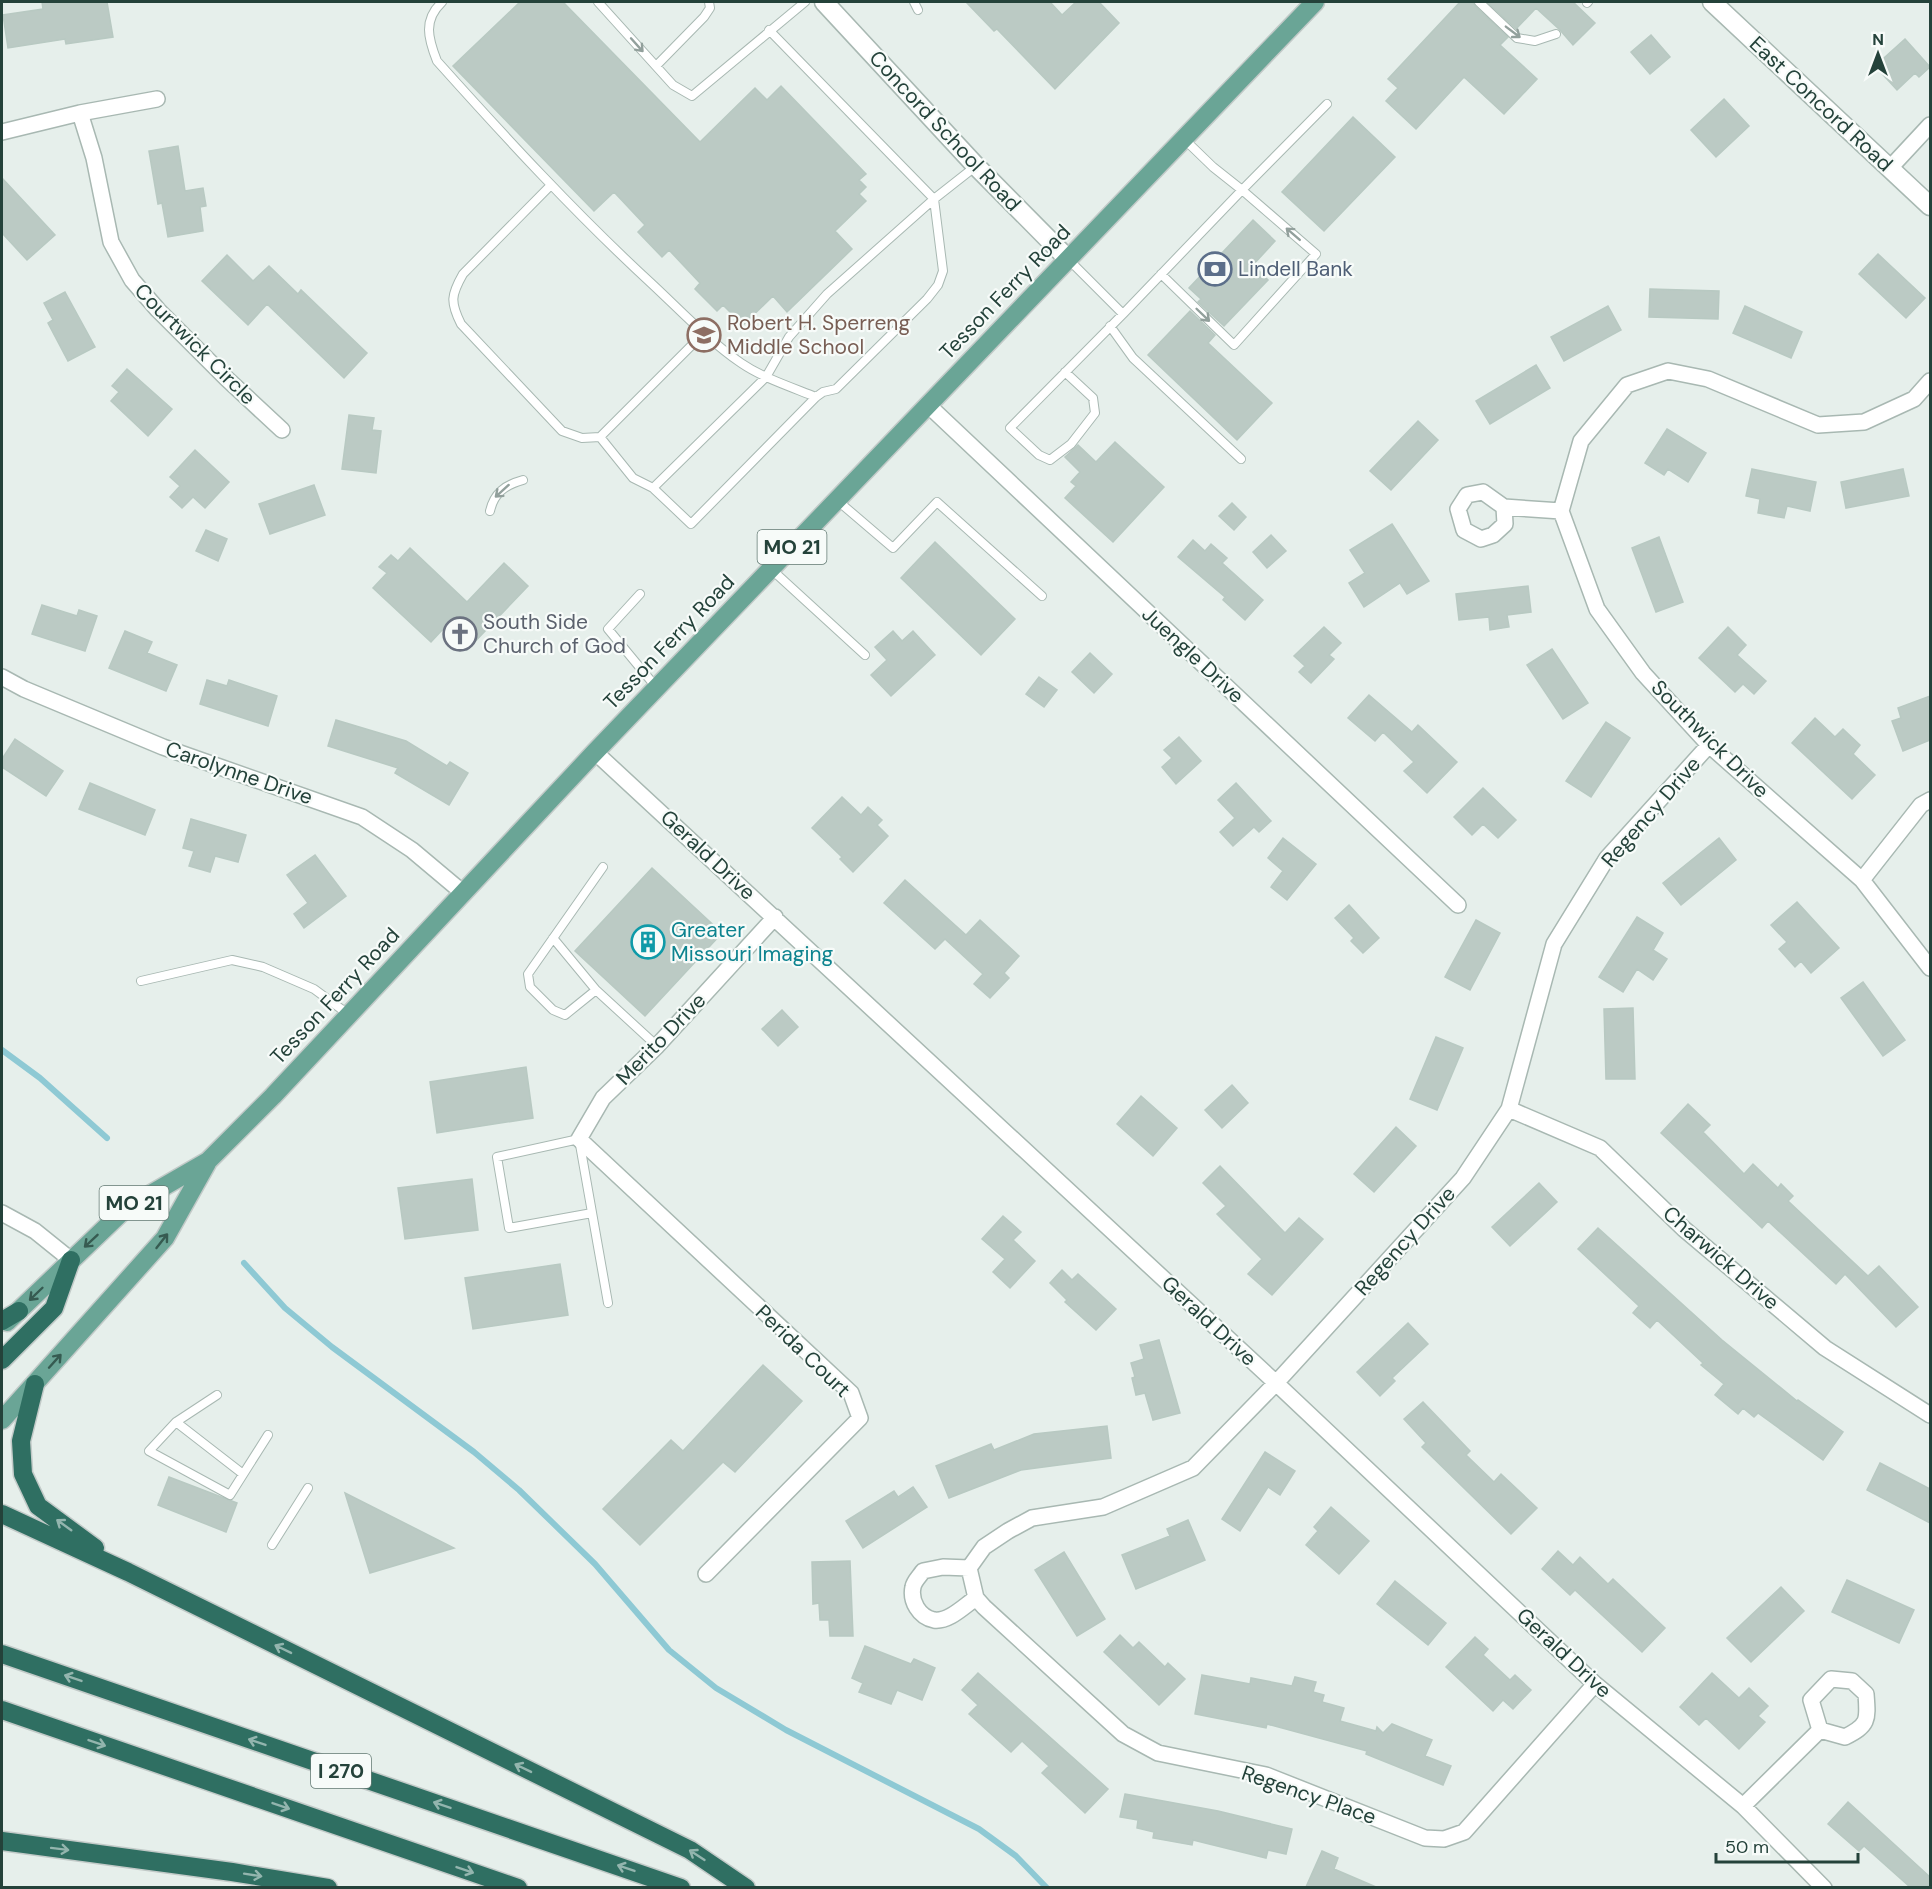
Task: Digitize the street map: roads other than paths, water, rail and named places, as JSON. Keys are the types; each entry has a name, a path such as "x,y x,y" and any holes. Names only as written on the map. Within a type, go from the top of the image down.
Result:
{"highway":[{"path":"2,1360 54,1308 71,1260"},
{"path":"2,1321 19,1311"},
{"path":"34,1384 21,1441 23,1474 38,1506 128,1572"},
{"path":"2,1514 128,1572 690,1850 746,1887"},
{"name":"I 270","path":"2,1654 681,1887"},
{"name":"I 270","path":"2,1710 518,1887"},
{"path":"2,1842 328,1887"}],"main road":[{"name":"Tesson Ferry Road","path":"2,1327 125,1209 208,1161 273,1096 595,752 1315,2"},
{"name":"Tesson Ferry Road","path":"2,1420 165,1238 208,1161"}],"street":[{"name":"Concord School Road","path":"824,2 976,166 1068,259"},
{"name":"East Concord Road","path":"1712,2 1930,206"},
{"path":"2,132 80,113 157,99"},
{"name":"Courtwick Circle","path":"80,113 94,158 111,242 132,280 158,310 282,430"},
{"path":"1890,168 1930,125"},
{"path":"1504,507 1561,511 1581,441 1627,385 1668,371 1708,379 1818,425 1864,422 1914,399 1930,381"},
{"name":"Juengle Drive","path":"928,405 1458,905"},
{"name":"Southwick Drive","path":"1561,511 1597,609 1644,674 1709,744 1862,880 1930,968"},
{"name":"Carolynne Drive","path":"2,677 24,689 163,747 362,816 412,850 462,892"},
{"name":"Regency Drive","path":"969,1568 984,1547 1032,1518 1103,1507 1193,1468 1276,1383 1463,1178 1509,1109 1554,944 1607,858 1709,744"},
{"name":"Gerald Drive","path":"595,752 1276,1383 1595,1684 1743,1806 1824,1887"},
{"path":"1862,880 1921,805 1930,800"},
{"name":"Merito Drive","path":"579,1139 603,1098 657,1047 775,917"},
{"name":"Charwick Drive","path":"1509,1109 1600,1148 1684,1228 1825,1347 1930,1415"},
{"name":"Perida Court","path":"579,1139 852,1393 860,1418 706,1574"},
{"path":"2,1213 35,1231 71,1260"},
{"path":"944,1567 969,1568 976,1598 951,1616 934,1620 921,1613 913,1601 913,1585 923,1571 944,1567"},
{"name":"Regency Place","path":"976,1598 1123,1734 1158,1753 1266,1775 1425,1838 1444,1839 1464,1832 1595,1684"},
{"path":"1743,1806 1820,1730"}],"lane":[{"path":"442,2 432,11 428,38 436,61 551,185 592,228 704,333 742,364 816,397"},
{"path":"598,2 673,85 693,96 805,2"},
{"path":"656,66 704,17 710,8 709,2"},
{"path":"1479,2 1517,38 1535,41 1556,34"},
{"path":"600,437 633,478 653,488 691,524 816,397 823,392 836,389 927,300 938,285 943,271 934,199 769,30"},
{"path":"1065,372 1094,398 1095,413 1071,444 1050,460 1039,455 1010,428 1327,104"},
{"path":"1161,274 1234,345 1316,254 1213,167 1183,138"},
{"path":"653,488 766,376 789,337 827,294 934,199 976,166"},
{"path":"551,185 464,274 454,290 453,308 461,324 562,431 582,438 600,437 704,333"},
{"path":"1068,259 1123,314"},
{"path":"1110,326 1133,358 1241,459"},
{"path":"490,511 492,501 500,491 511,483 523,480"},
{"path":"837,500 893,548 937,502 1042,596"},
{"path":"771,569 865,655"},
{"path":"640,594 608,629 657,688"},
{"path":"596,990 565,1015 553,1010 530,987 528,974 603,867"},
{"path":"553,938 596,990 657,1047"},
{"path":"141,981 232,960 263,967 314,989 348,1014"},
{"path":"592,1213 509,1228 497,1156 579,1139 608,1303"},
{"path":"217,1395 176,1422 149,1451 230,1495 268,1435"},
{"path":"176,1422 243,1474"},
{"path":"272,1545 308,1488"}],"waterway":[{"path":"2,1050 40,1078 107,1138"},
{"path":"244,1263 285,1308 332,1347 474,1452 519,1490 595,1564 669,1650 716,1688 786,1730 979,1829 1016,1856 1047,1888"}],"place":[{"name":"Lindell Bank","path":"1215,269"},
{"name":"Robert H. Sperreng Middle School","path":"704,335"},
{"name":"South Side Church of God","path":"460,634"},
{"name":"Greater Missouri Imaging","path":"648,942"}]}
